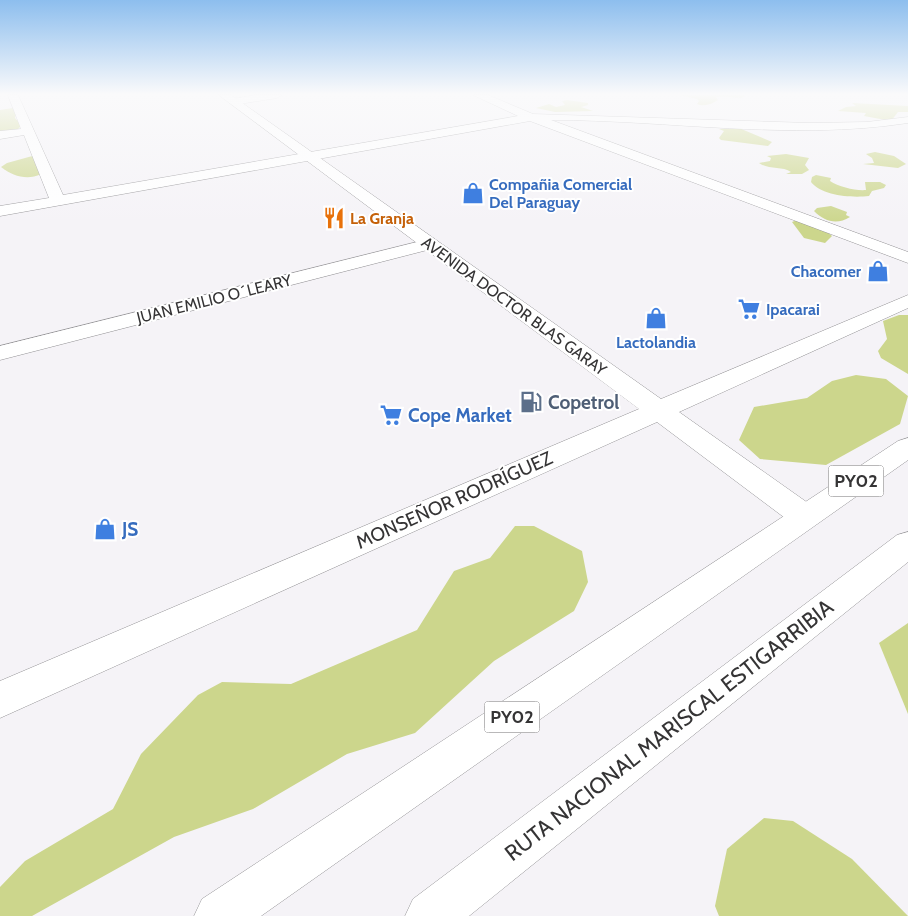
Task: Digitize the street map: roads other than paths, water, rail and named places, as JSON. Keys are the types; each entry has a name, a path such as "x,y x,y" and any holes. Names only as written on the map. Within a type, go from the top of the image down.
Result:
{"main road":[{"path":"33,138 58,200"},
{"name":"AVENIDA DOCTOR BLAS GARAY","path":"283,138 804,516"},
{"path":"0,211 409,138"},
{"path":"586,138 908,258"},
{"name":"JUAN EMILIO O´LEARY","path":"0,353 429,244"},
{"name":"MONSEÑOR RODRÍGUEZ","path":"0,700 908,301"},
{"name":"PY02","path":"220,916 908,446"},
{"name":"RUTA NACIONAL MARISCAL ESTIGARRIBIA","path":"430,916 908,544"}],"place":[{"name":"Compañia Comercial Del Paraguay","path":"473,193"},
{"name":"La Granja","path":"334,218"},
{"name":"Chacomer","path":"878,271"},
{"name":"Ipacarai","path":"749,309"},
{"name":"Lactolandia","path":"656,318"},
{"name":"Copetrol","path":"531,402"},
{"name":"Cope Market","path":"391,415"},
{"name":"JS","path":"105,529"}]}
